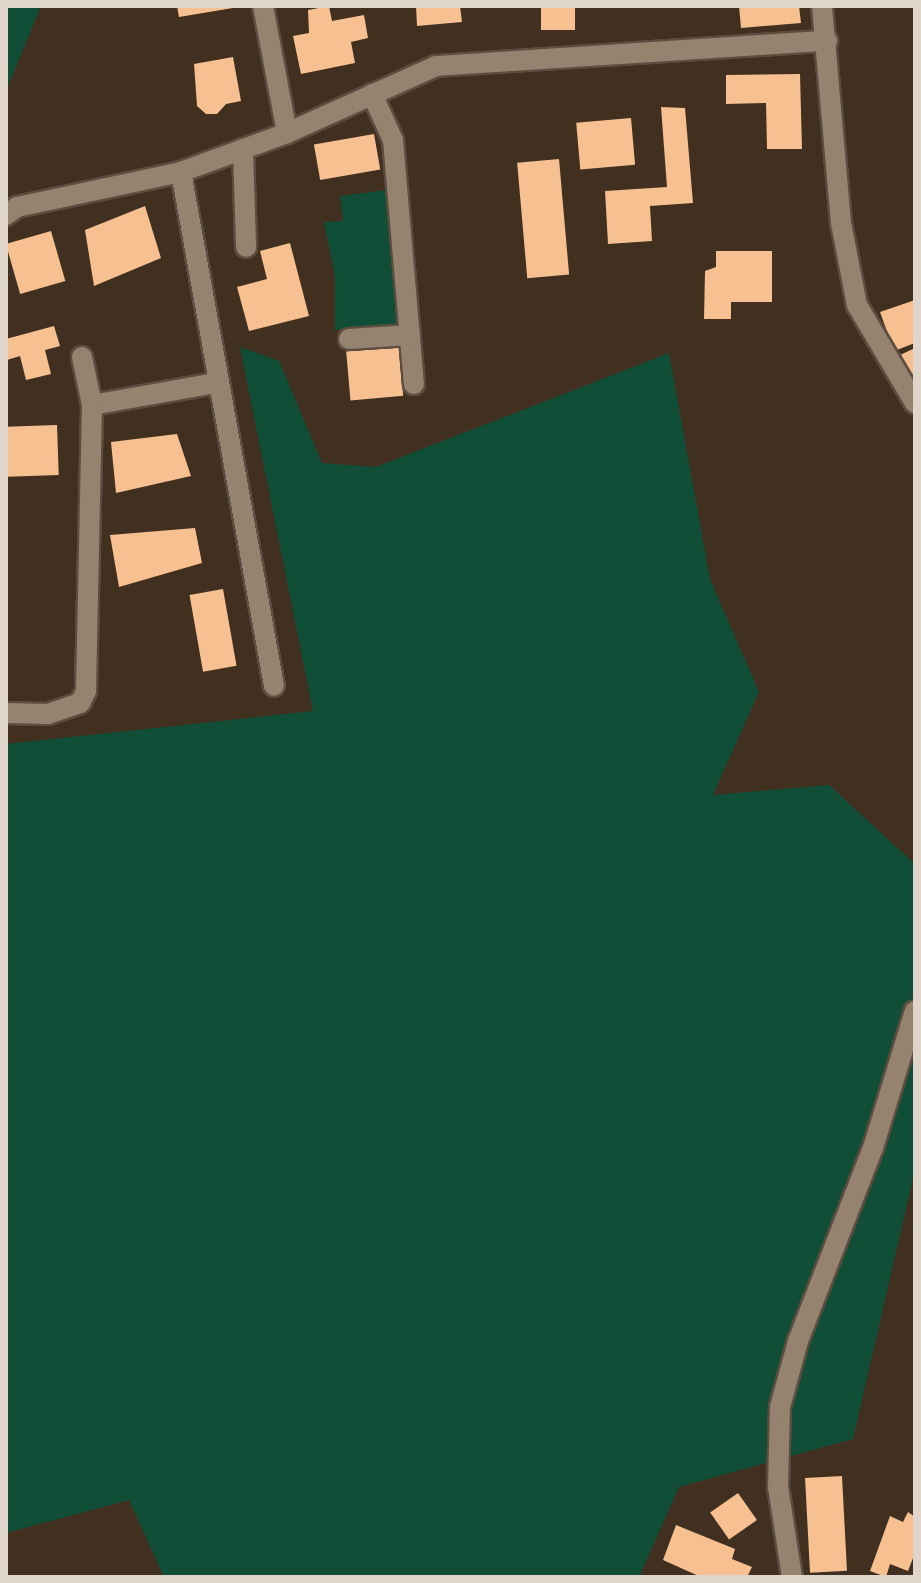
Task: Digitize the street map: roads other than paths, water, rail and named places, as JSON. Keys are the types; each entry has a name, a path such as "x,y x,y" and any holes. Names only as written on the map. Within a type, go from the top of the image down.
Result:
{"street":[{"path":"263,6 287,133"},
{"path":"822,6 841,223 857,305 915,403"},
{"path":"6,215 17,207 181,172 287,133 436,66 495,58 827,41"},
{"path":"372,94 393,140 414,384"},
{"path":"243,149 246,247"},
{"path":"181,172 215,383 274,686"},
{"path":"349,339 410,335"},
{"path":"6,713 48,714 80,703 86,691 83,612 92,405 82,357"},
{"path":"92,405 215,383"},
{"path":"792,1577 778,1487 780,1407 798,1341 873,1148 915,1011"}]}
